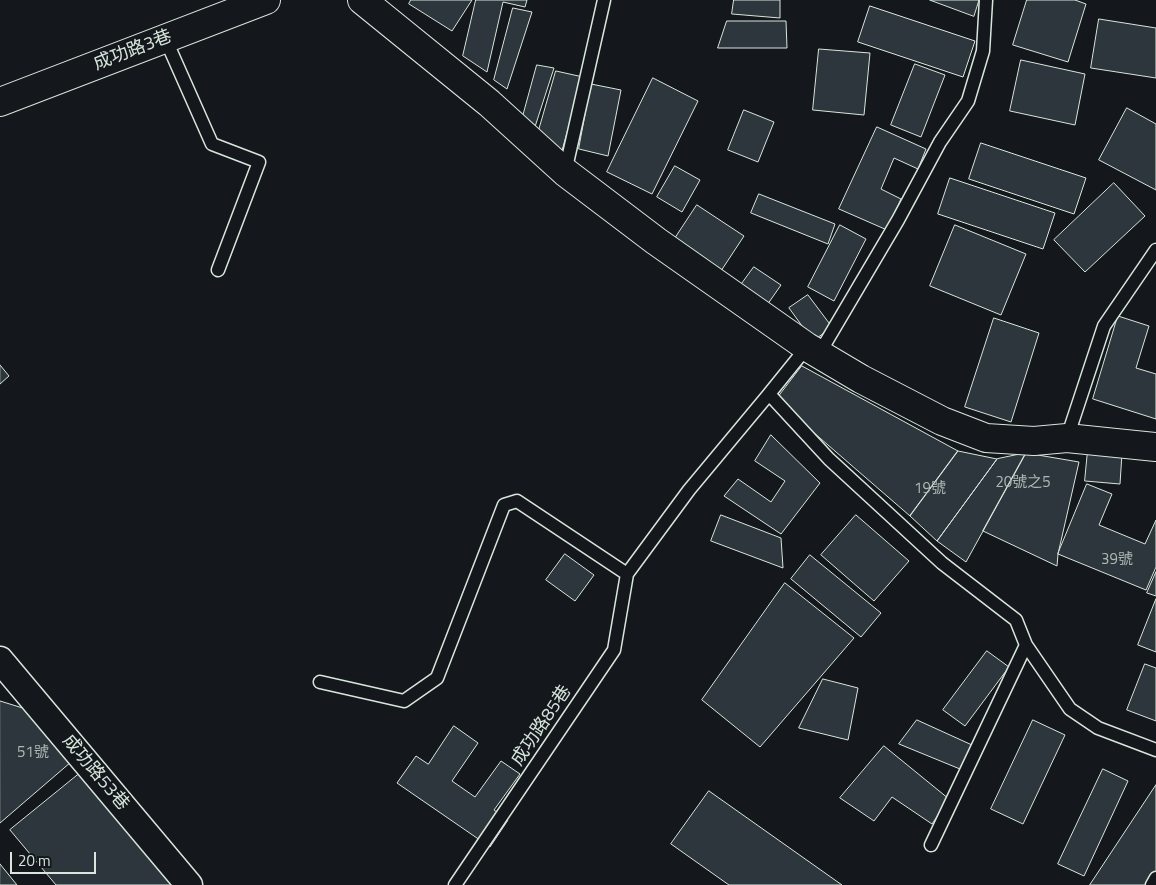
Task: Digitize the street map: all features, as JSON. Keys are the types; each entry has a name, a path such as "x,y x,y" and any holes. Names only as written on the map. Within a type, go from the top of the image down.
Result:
{"street":[{"name":"成功路3巷","path":"0,102 266,0"},
{"path":"362,0 489,103 565,172 692,268 813,351 904,402 965,431 986,438 1034,441 1067,438 1156,447"},
{"name":"成功路53巷","path":"2,667 189,885"}],"lane":[{"path":"565,172 604,0"},
{"path":"320,682 404,701 438,678 504,505 517,501 627,574 689,490 769,394 813,351 898,220 940,142 968,101 983,51 986,0"},
{"path":"165,38 212,144 259,162 218,270"},
{"path":"1067,438 1104,326 1156,250"},
{"path":"769,394 829,459 942,563 1016,620 1026,645 1070,709 1098,728 1156,750"},
{"name":"成功路85巷","path":"455,885 614,650 627,574"},
{"path":"931,846 1026,645"},
{"path":"1152,885 1156,878"}],"building":[{"path":"411,0 472,0 452,31 409,4"},
{"path":"476,0 527,0 525,7 503,2 487,72 463,56"},
{"path":"734,0 780,0 780,18 732,14"},
{"path":"930,0 979,0 974,16"},
{"path":"1027,0 1075,0 1086,4 1068,62 1013,45"},
{"path":"870,6 975,41 963,77 858,42"},
{"path":"513,8 532,12 507,89 494,80"},
{"path":"1099,19 1156,28 1156,78 1091,68"},
{"path":"727,21 786,21 787,48 718,48"},
{"path":"819,49 870,53 864,115 813,110"},
{"path":"1021,60 1085,74 1075,125 1010,111"},
{"path":"915,64 945,75 921,137 891,125"},
{"path":"537,65 554,68 532,136 520,127"},
{"path":"556,71 583,77 561,154 537,137"},
{"path":"653,78 698,101 652,194 607,172"},
{"path":"591,84 621,90 608,156 579,149"},
{"path":"1127,108 1156,124 1156,190 1099,160"},
{"path":"744,110 774,122 758,162 728,150"},
{"path":"877,127 926,149 918,169 894,158 881,189 901,199 887,230 839,209"},
{"path":"981,143 1086,178 1074,214 969,179"},
{"path":"675,166 700,180 682,212 657,197"},
{"path":"950,178 1055,213 1043,249 938,214"},
{"path":"1114,183 1145,216 1085,272 1054,240"},
{"path":"759,194 835,224 828,244 751,213"},
{"path":"697,205 744,236 719,274 672,243"},
{"path":"840,225 866,239 834,301 808,287"},
{"path":"955,225 1026,254 1001,315 930,286"},
{"path":"754,267 781,285 765,308 738,289"},
{"path":"808,295 832,327 813,341 789,308"},
{"path":"1118,316 1149,326 1136,368 1156,374 1156,419 1093,399"},
{"path":"994,318 1039,333 1011,422 965,407"},
{"path":"0,365 9,376 0,384"},
{"path":"802,366 958,451 910,516 776,400"},
{"path":"771,435 820,483 781,534 724,496 738,479 771,502 785,481 755,461"},
{"path":"1088,450 1122,453 1120,484 1085,481"},
{"path":"958,451 997,459 937,541 910,516"},
{"path":"1026,453 1079,462 1058,554 1057,566 983,531"},
{"path":"1026,453 966,562 937,541 997,459"},
{"path":"1087,484 1112,494 1099,525 1145,544 1156,520 1156,567 1146,590 1058,554"},
{"path":"721,515 781,538 783,568 711,541"},
{"path":"856,515 909,561 874,601 821,555"},
{"path":"565,554 594,575 575,601 546,580"},
{"path":"810,555 881,613 861,637 791,579"},
{"path":"1156,572 1156,596 1147,593"},
{"path":"785,583 854,638 760,747 702,700"},
{"path":"1156,599 1156,652 1138,645"},
{"path":"987,651 1009,667 965,726 943,710"},
{"path":"1145,664 1156,668 1156,721 1127,710"},
{"path":"823,679 858,688 848,740 799,728"},
{"path":"0,701 26,709 71,762 0,823"},
{"path":"917,720 972,745 960,769 899,744"},
{"path":"1033,720 1065,735 1023,824 991,809"},
{"path":"454,726 478,743 452,781 475,797 501,761 520,774 494,810 508,820 490,847 397,783 416,756 428,764"},
{"path":"884,746 949,799 932,824 892,797 874,821 840,798"},
{"path":"1103,769 1128,781 1084,876 1058,864"},
{"path":"79,774 172,885 56,885 10,830"},
{"path":"1156,785 1156,880 1153,885 1090,885"},
{"path":"709,791 842,885 729,885 671,844"},
{"path":"0,864 17,885 0,885"}]}
